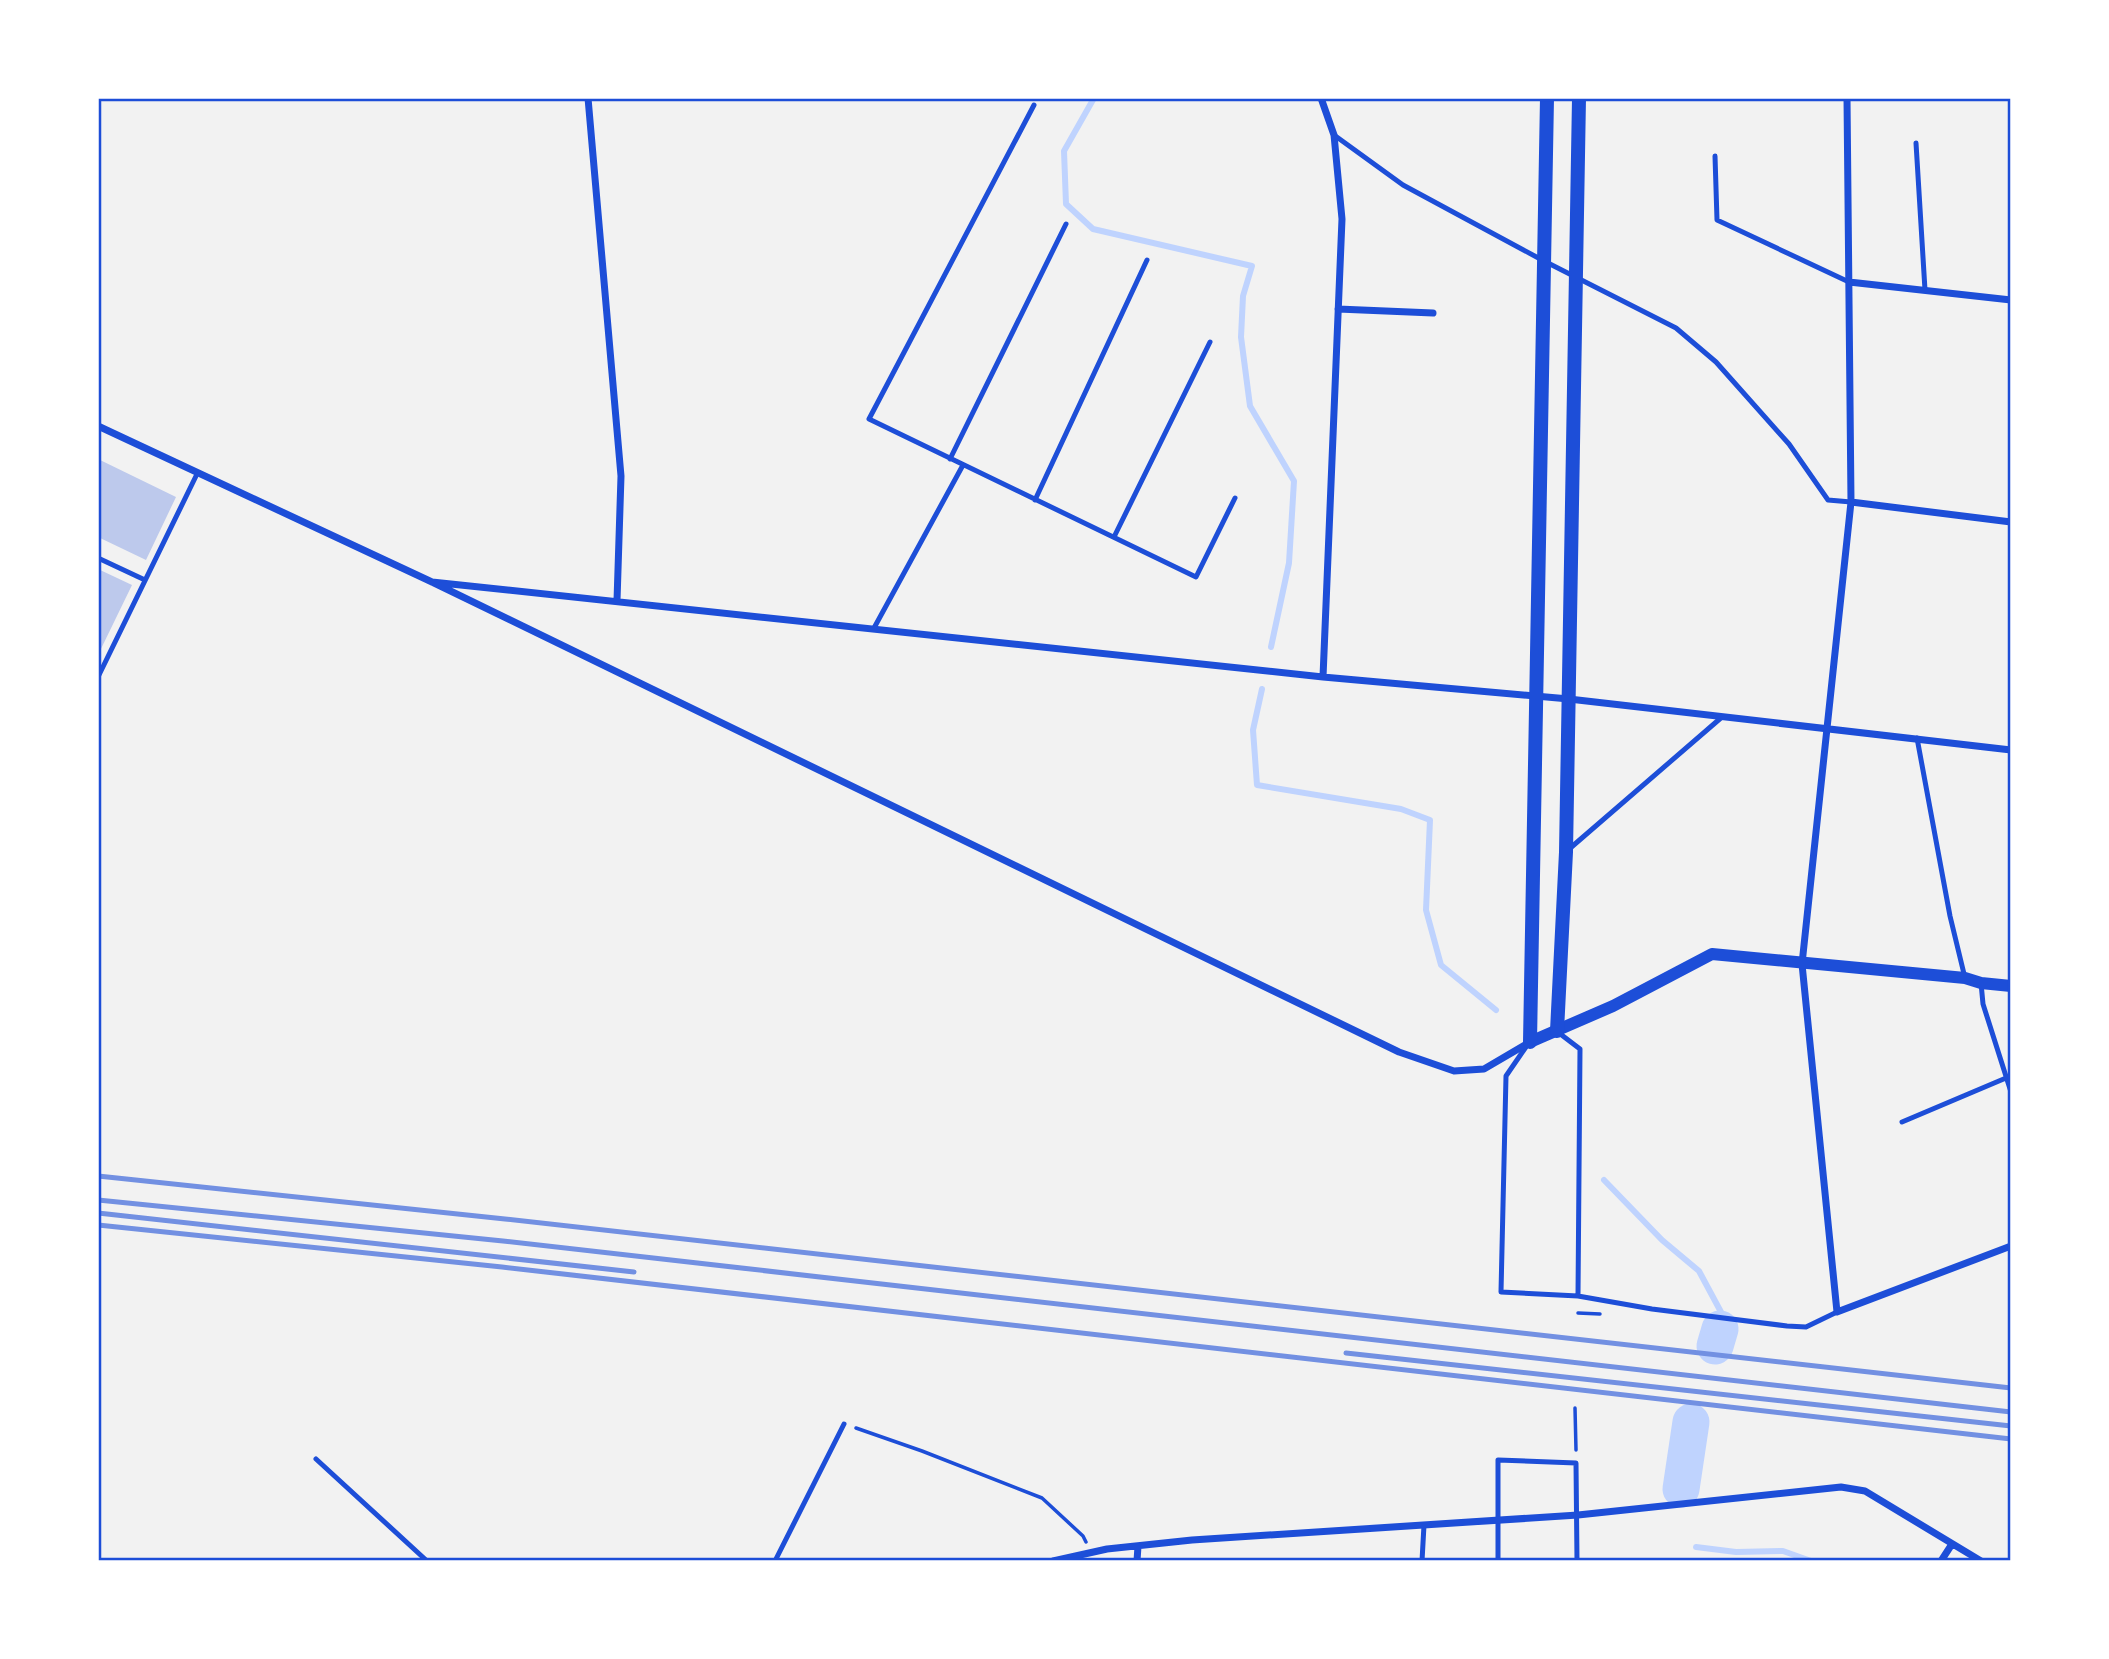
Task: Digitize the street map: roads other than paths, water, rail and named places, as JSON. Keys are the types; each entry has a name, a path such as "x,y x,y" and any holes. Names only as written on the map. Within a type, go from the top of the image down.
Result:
{"main road":[{"path":"1530,1042 1534,695 1547,98"},
{"path":"1556,1031 1566,852 1579,98"}],"street":[{"path":"588,98 621,476 617,601"},
{"path":"1321,98 1334,135 1342,219 1324,677"},
{"path":"1847,98 1850,502 1802,964 1837,1312 2011,1246"},
{"path":"1849,282 2011,300"},
{"path":"1338,309 1433,313"},
{"path":"98,426 432,582 1399,1052 1454,1071 1484,1069 1530,1042 1613,1006 1712,954 1965,978 1981,983 2011,986"},
{"path":"1850,502 2011,522"},
{"path":"432,582 1324,677 1534,695 2011,750"},
{"path":"1053,1561 1091,1552 1205,1539 1578,1515 1841,1487 1865,1491 1981,1561"},
{"path":"1941,1561 1952,1544"},
{"path":"1137,1561 1138,1546"}],"lane":[{"path":"1034,105 869,419 1196,577 1235,498"},
{"path":"1334,135 1403,184 1544,261 1676,328 1716,362 1780,434 1828,500 1850,502"},
{"path":"1916,144 1925,290"},
{"path":"1715,156 1717,220 1849,282"},
{"path":"950,459 1066,225"},
{"path":"1035,499 1147,260"},
{"path":"1114,537 1210,342"},
{"path":"874,628 963,465"},
{"path":"98,677 197,474"},
{"path":"98,558 145,580"},
{"path":"1566,852 1722,717"},
{"path":"1917,738 1950,916 1965,978"},
{"path":"1981,983 1983,1004 2011,1092"},
{"path":"1556,1031 1580,1049 1578,1296"},
{"path":"1530,1042 1506,1076 1501,1292 1578,1296 1652,1309 1787,1326 1806,1327 1837,1312"},
{"path":"1902,1122 2006,1078"},
{"path":"775,1561 844,1424"},
{"path":"316,1459 427,1561"},
{"path":"1498,1561 1498,1460 1576,1463 1577,1561"},
{"path":"1422,1561 1424,1525"}],"waterway":[{"path":"1094,98 1064,151 1066,204 1093,229 1252,266 1243,296 1241,337 1250,406 1294,481 1289,563 1271,647"},
{"path":"1262,689 1253,730 1257,785 1401,809 1430,820 1426,910 1441,965 1496,1010"},
{"path":"1604,1180 1662,1240 1699,1271 1721,1312"},
{"path":"1715,1346 1720,1329"},
{"path":"1681,1489 1691,1422"},
{"path":"1696,1547 1736,1552 1783,1551 1811,1561"}],"railway":[{"path":"98,1176 2011,1388"},
{"path":"98,1200 503,1241 2011,1412"},
{"path":"98,1213 634,1272"},
{"path":"98,1225 502,1267 2011,1439"},
{"path":"1346,1353 2011,1426"}]}
